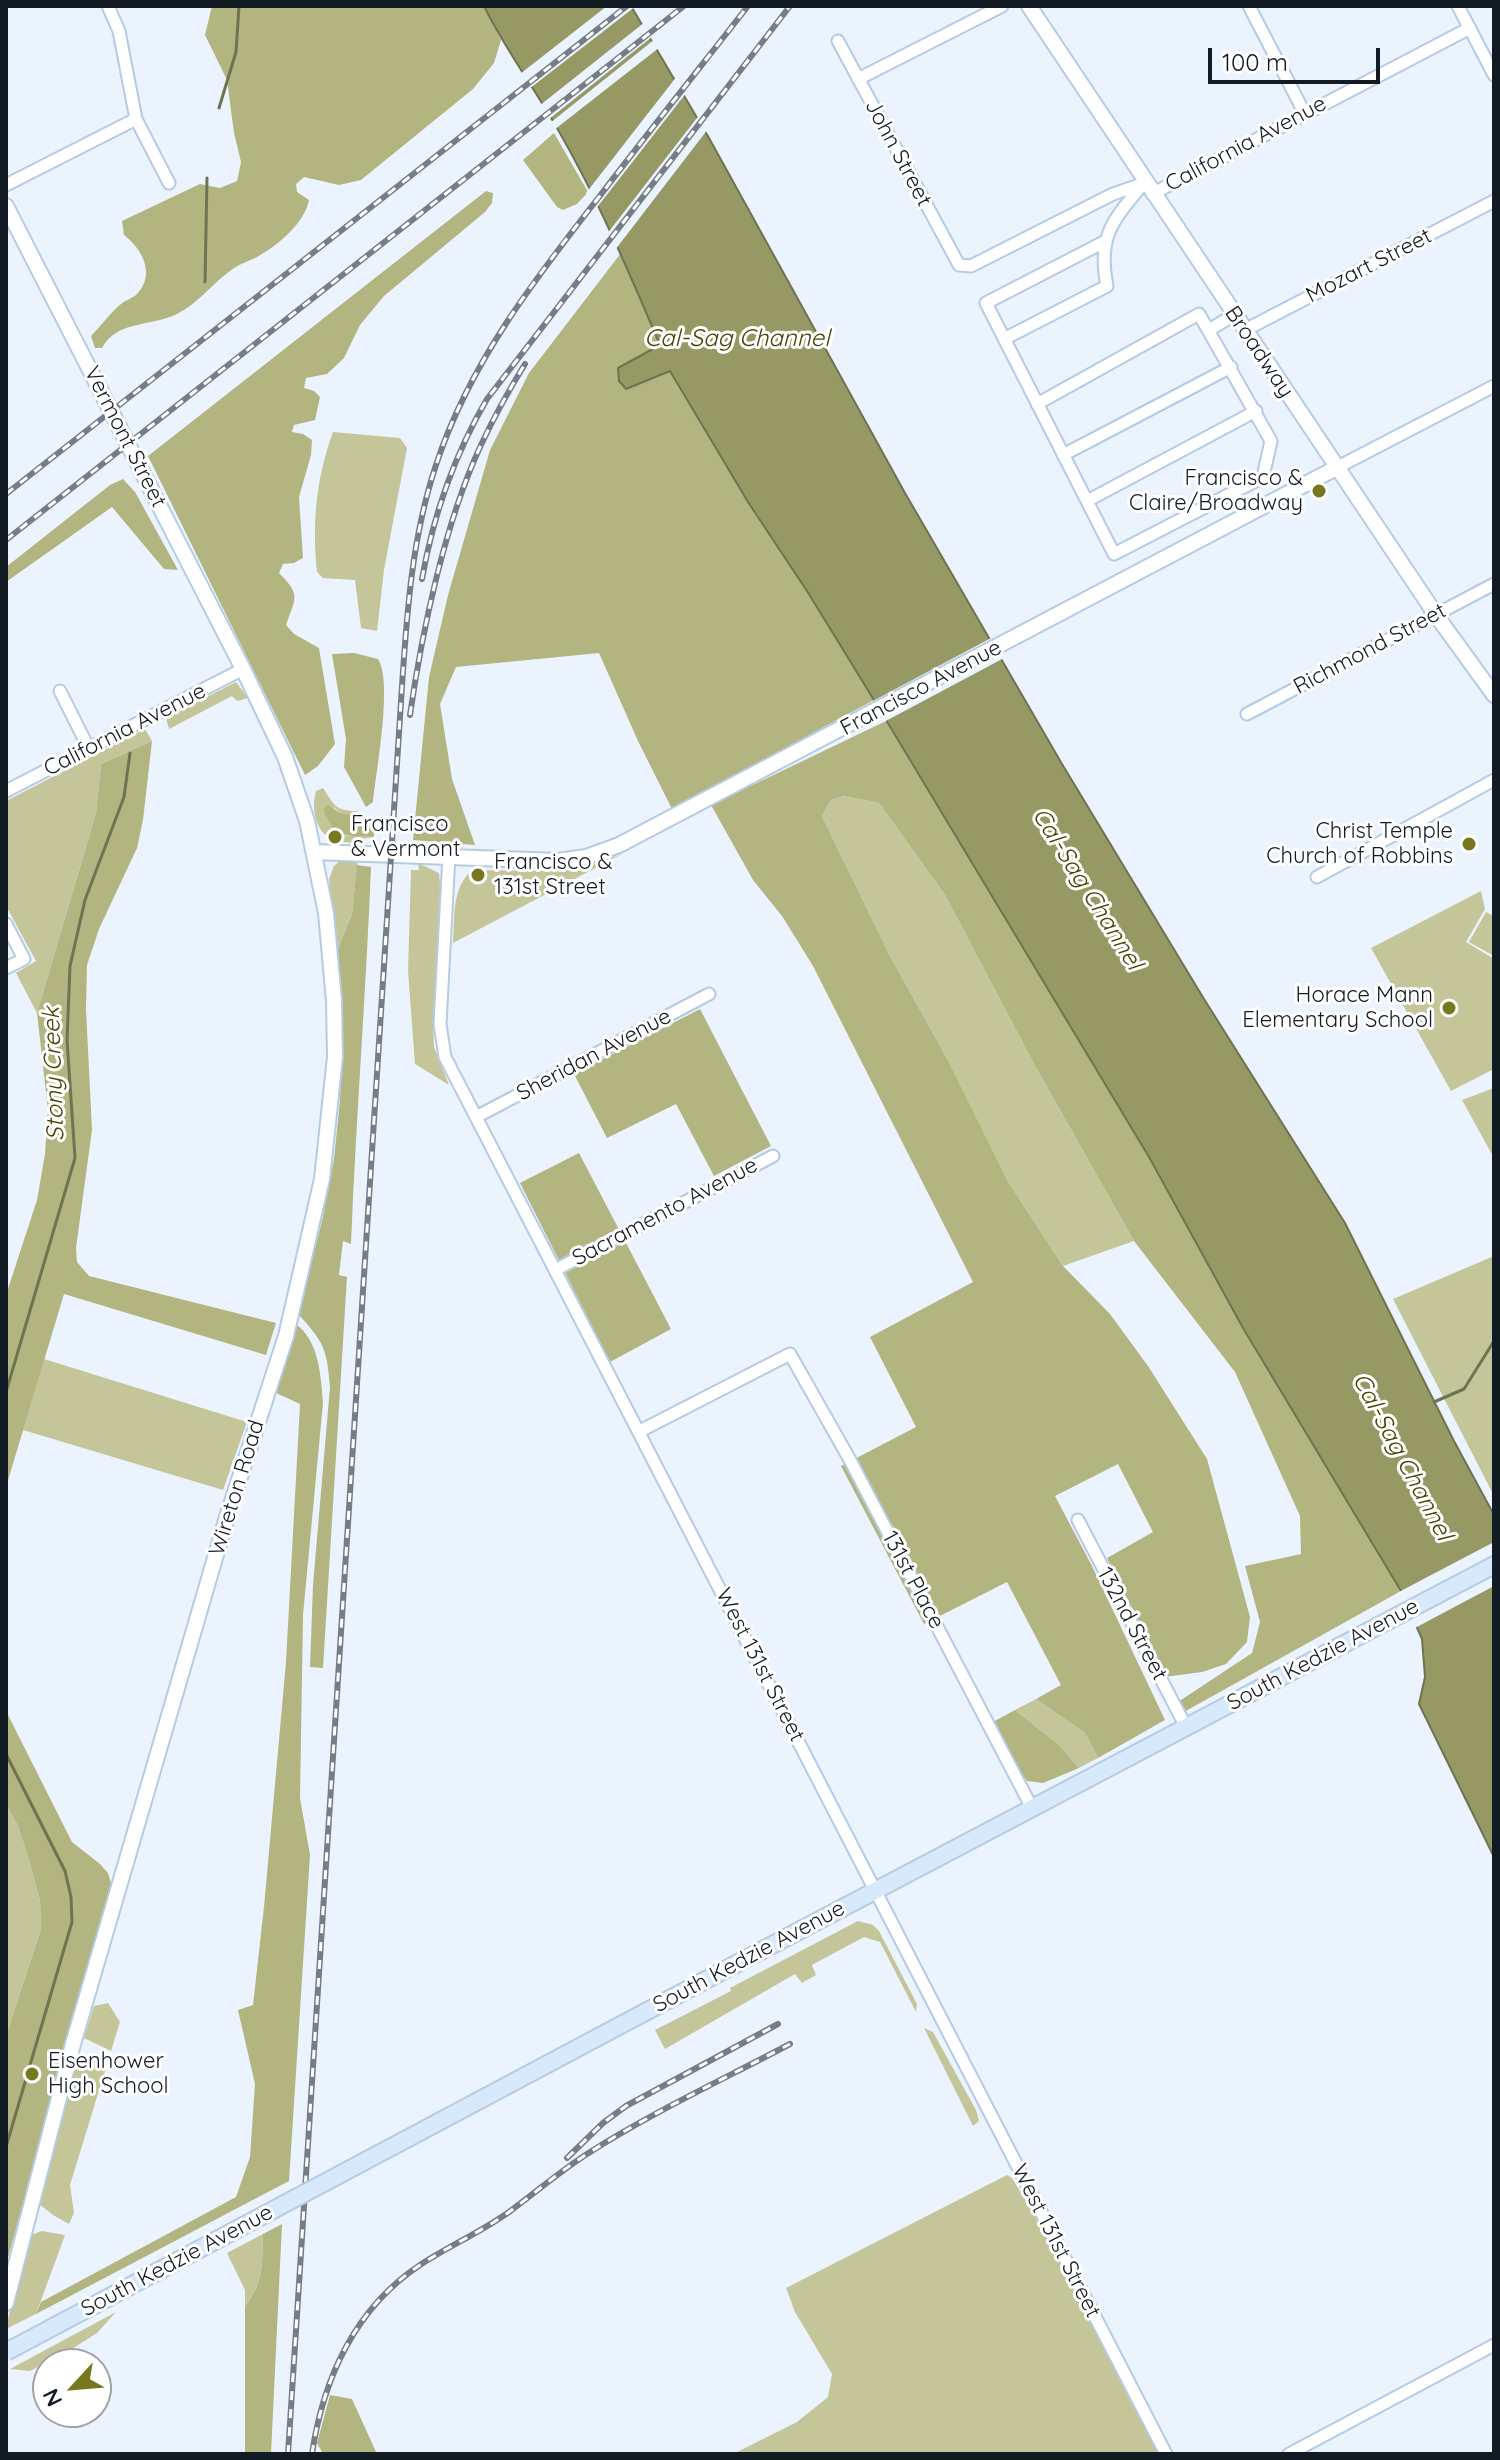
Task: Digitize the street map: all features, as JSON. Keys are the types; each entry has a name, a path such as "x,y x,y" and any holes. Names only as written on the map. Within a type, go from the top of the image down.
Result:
{"main road":[{"name":"South Kedzie Avenue","path":"6,2352 1494,1565"}],"street":[{"path":"108,6 119,31 136,119 169,183"},
{"path":"858,79 1002,6"},
{"name":"Broadway","path":"1029,6 1436,615 1494,695"},
{"path":"1249,6 1304,112"},
{"path":"1458,6 1494,75"},
{"name":"California Avenue","path":"959,265 971,266 1113,194 1148,188 1470,28"},
{"name":"John Street","path":"838,41 959,265"},
{"path":"6,185 136,119"},
{"path":"1004,339 1107,286 1103,264 1104,242 1113,220 1148,188"},
{"name":"Mozart Street","path":"1245,330 1494,201"},
{"name":"Vermont Street","path":"6,206 243,669"},
{"path":"1037,404 1199,314 1271,441 1263,477 1114,554 1063,455 1037,404 1004,339 986,303 1104,242"},
{"path":"1209,330 1234,315"},
{"path":"1063,455 1231,367"},
{"name":"Francisco Avenue","path":"314,852 558,861 586,857 619,845 1494,386"},
{"path":"1087,501 1256,411"},
{"name":"Richmond Street","path":"1247,714 1494,584"},
{"name":"California Avenue","path":"6,791 243,669"},
{"name":"Wireton Road","path":"6,2303 73,2044 227,1517 286,1336 319,1195 335,1057 334,1001 326,913 304,810 285,757 243,669"},
{"path":"60,691 89,749"},
{"path":"1317,877 1494,780"},
{"name":"West 131st Street","path":"449,855 441,1039 445,1057 1166,2454"},
{"path":"6,924 24,959 6,968"},
{"name":"Sheridan Avenue","path":"478,1116 709,994"},
{"name":"Sacramento Avenue","path":"557,1269 773,1156"},
{"name":"131st Place","path":"640,1431 790,1354 850,1460 1032,1808"},
{"name":"132nd Street","path":"1078,1520 1186,1727"},
{"path":"1289,2454 1494,2345"}],"shaded area":[{"path":"212,6 484,6 501,40 494,63 473,89 361,180 339,185 304,177 296,184 297,192 309,200 306,209 296,225 273,247 233,269 177,314 125,328 108,339 102,348 95,348 91,336 117,307 137,294 146,278 144,262 136,247 124,235 122,221 200,184 220,188 237,181 241,162 227,80 205,35"},
{"path":"554,133 588,192 577,204 563,210 557,207 523,160"},
{"path":"486,191 493,193 492,203 485,212 384,296 360,325 344,358 327,374 306,378 304,388 320,397 315,420 294,425 292,432 312,440 299,497 303,558 283,564 279,573 294,592 294,603 286,625 294,634 319,648 335,744 318,766 305,775 148,456"},
{"path":"621,253 660,346 619,368 626,389 670,370 874,700 672,809 599,653 456,667 440,704 452,779 475,845 413,840 429,677 448,595 490,450 529,373"},
{"path":"333,432 400,438 407,448 384,570 377,631 361,628 355,580 323,578 317,572 317,501"},
{"path":"123,479 135,492 178,570 164,569 112,507 6,582 6,567 110,485"},
{"path":"354,653 378,659 384,687 373,802 366,807 344,767 346,739 332,654"},
{"path":"236,682 248,698 237,701 232,696 169,729 166,718"},
{"path":"886,721 1149,1157 1243,1328 1401,1591 1184,1712 1178,1702 1252,1653 1260,1622 1245,1566 1301,1554 1300,1516 1235,1372 1134,1241 1034,1064 945,895 879,803 845,796 831,800 822,816 890,956 948,1060 1009,1183 1063,1266 1110,1314 1148,1366 1207,1459 1250,1617 1247,1642 1226,1664 1202,1672 1164,1677 1107,1558 1153,1532 1118,1464 1055,1496 1165,1720 1098,1758 1085,1733 1036,1699 1061,1685 1007,1582 924,1624 841,1466 916,1427 870,1337 973,1282 813,966 782,916 753,880 711,805"},
{"path":"145,729 152,741 101,764 96,813 37,1013 16,973 36,961 6,906 6,801"},
{"path":"152,741 137,848 99,929 87,965 92,1130 76,1248 77,1262 89,1276 276,1323 266,1355 64,1294 6,1487 6,1295 37,1200 48,1110 37,1013 96,813 101,764"},
{"path":"323,788 336,806 364,816 340,813 333,807 340,835 374,837 362,839 361,843 348,843 328,837 316,820 314,805 316,791"},
{"path":"846,796 879,803 945,895 1034,1064 1134,1241 1063,1266 1009,1183 948,1060 890,956 822,816 831,800"},
{"path":"328,805 340,813 366,816 374,825 374,837 337,831 323,809"},
{"path":"622,854 453,943 457,895 472,870 559,871"},
{"path":"342,859 358,859 352,914 337,951 329,879 334,866"},
{"path":"418,863 439,873 441,893 434,1047 449,1085 415,1064 408,971 411,870 419,870"},
{"path":"357,865 371,867 351,1244 343,1241 339,1275 347,1277 323,1668 310,1667 313,1585 330,1387 323,1347 298,1314 334,1159 343,1022 337,951 352,914"},
{"name":"Horace Mann Elementary School","path":"1481,891 1485,909 1466,942 1494,959 1494,1069 1451,1091 1371,948"},
{"path":"1486,912 1494,916 1494,956 1469,942"},
{"path":"700,1009 771,1146 714,1176 676,1104 607,1138 574,1074"},
{"path":"1494,1088 1494,1158 1462,1100"},
{"path":"579,1153 671,1329 610,1362 520,1183"},
{"path":"1494,1256 1494,1496 1393,1299"},
{"path":"296,1324 304,1331 314,1349 323,1403 303,1615 300,1798 310,1855 289,2181 36,2314 41,2302 236,2197 250,2157 255,2084 238,2010 253,2005 286,1662 300,1404 276,1393"},
{"path":"44,1359 247,1422 223,1490 23,1430"},
{"path":"1036,1699 1085,1733 1098,1758 1079,1768 1059,1745 1015,1710"},
{"path":"1015,1710 1059,1745 1079,1768 1043,1783 1027,1781 991,1723"},
{"name":"Eisenhower High School","path":"6,1711 72,1842 100,1864 108,1873 111,1883 6,2265 6,2036 41,1929 40,1901 29,1860 18,1826 6,1804"},
{"path":"6,1804 18,1826 29,1860 40,1901 41,1929 6,2036"},
{"path":"858,1921 873,1925 879,1931 917,2004 916,2012 880,1942 864,1937 812,1965 816,1975 802,1983 795,1974 665,2049 655,2030"},
{"path":"108,2003 120,2022 111,2051 84,2038 94,2006"},
{"path":"924,2028 933,2032 976,2110 979,2121 973,2126"},
{"path":"92,2057 108,2061 70,2185 74,2213 69,2224 38,2203 73,2063"},
{"path":"1007,2175 1012,2178 1034,2214 1159,2454 733,2454 797,2422 828,2397 832,2374 795,2312 786,2288"},
{"path":"282,2224 271,2454 245,2454 245,2306 259,2280 263,2234"},
{"path":"42,2231 65,2235 36,2314 6,2329 26,2237"},
{"path":"263,2234 259,2280 245,2306 245,2290 227,2253"},
{"path":"116,2312 97,2333 73,2348 49,2348"},
{"path":"32,2357 32,2370 10,2369"},
{"path":"330,2395 352,2399 377,2454 323,2454 317,2443"}],"water":[{"name":"Cal-Sag Channel","path":"484,6 631,6 709,138 905,493 1062,764 1204,999 1345,1223 1494,1515 1494,1857 1419,1704 1425,1677 1422,1639 1401,1591 1243,1328 1149,1157 874,700 748,502 670,371 626,389 619,381 618,368 660,345 586,181"}],"pier":[{"path":"607,6 636,6 529,89 520,74"},
{"path":"645,22 653,36 548,120 539,106"},
{"path":"655,39 660,47 554,130 550,123"},
{"path":"677,76 687,92 595,210 586,193"},
{"path":"700,114 708,129 615,250 607,234"},
{"path":"993,637 1004,658 882,723 871,702"},
{"path":"1494,1542 1494,1586 1413,1629 1397,1593"}],"waterway":[{"name":"Stony Creek","path":"219,108 236,52 239,6"},
{"name":"Stony Creek","path":"205,282 207,178"},
{"name":"Stony Creek","path":"6,1392 75,1158 67,1040 70,966 85,900 124,797 130,753"},
{"path":"1434,1402 1464,1389 1494,1341"},
{"name":"Stony Creek","path":"6,1754 65,1871 71,1897 72,1922 6,2147"}],"railway":[{"path":"6,494 627,6"},
{"path":"6,540 684,6"},
{"path":"288,2454 402,686 409,602 421,519 450,428 466,392 506,324 551,260 748,6"},
{"path":"422,579 432,532 447,486 465,441 487,399 790,6"},
{"path":"410,715 428,613 456,508 486,435 525,364"},
{"path":"567,2158 603,2123 626,2106 778,2024"},
{"path":"312,2454 324,2399 346,2348 360,2324 397,2282 519,2205 611,2139 790,2044"}],"place":[{"name":"Francisco & Claire/Broadway","path":"1319,491"},
{"name":"Francisco & Vermont","path":"335,837"},
{"name":"Christ Temple Church of Robbins","path":"1469,844"},
{"name":"Francisco & 131st Street","path":"478,875"},
{"name":"Horace Mann Elementary School","path":"1449,1008"},
{"name":"Eisenhower High School","path":"32,2074"}]}
